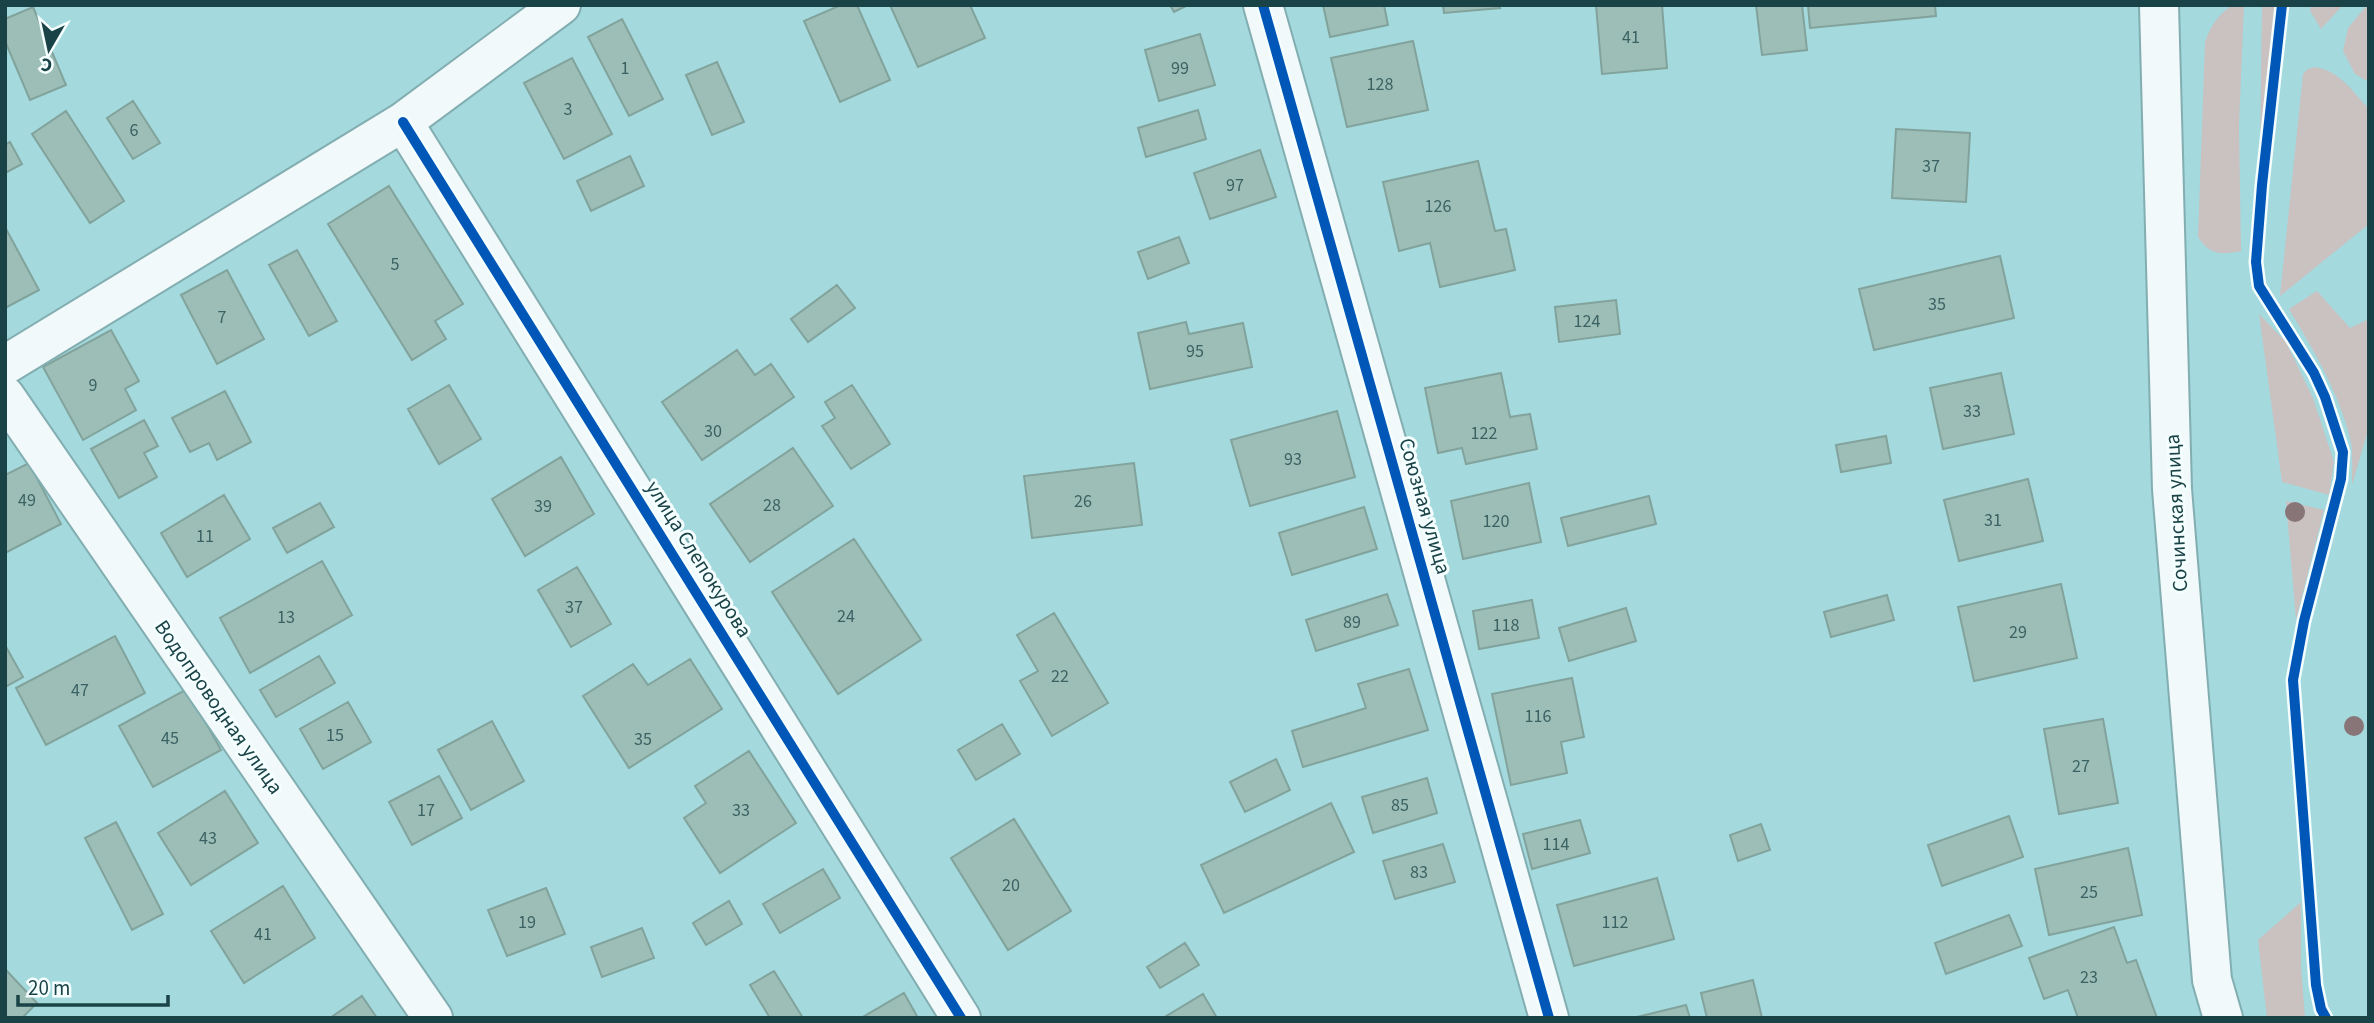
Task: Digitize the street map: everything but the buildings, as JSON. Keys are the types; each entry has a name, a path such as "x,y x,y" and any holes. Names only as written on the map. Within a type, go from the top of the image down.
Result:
{"street":[{"path":"5,365 403,121 561,5"},
{"name":"Союзная улица","path":"1264,5 1549,1018"},
{"name":"Сочинская улица","path":"2159,5 2172,489 2211,980 2223,1018"},
{"name":"улица Слепокурова","path":"403,121 961,1018"},
{"name":"Водопроводная улица","path":"5,396 433,1018"}],"shaded area":[{"path":"2233,5 2244,5 2239,125 2241,251 2221,253 2211,250 2198,237 2205,42 2216,21"},
{"path":"2262,5 2275,5 2260,151"},
{"path":"2311,5 2343,5 2321,29 2310,11"},
{"path":"2367,5 2369,82 2355,74 2343,51 2348,28"},
{"path":"2315,67 2339,77 2369,109 2369,224 2280,296 2303,74"},
{"path":"2317,291 2350,328 2369,319 2369,427 2352,485 2351,442 2340,407 2317,357 2289,309"},
{"path":"2259,314 2286,342 2313,398 2334,462 2329,495 2282,482"},
{"path":"2286,501 2324,510 2296,620"},
{"path":"2301,902 2301,966 2305,1018 2267,1018 2258,940"}],"cycle path":[{"path":"1263,5 1549,1018"},
{"path":"2282,5 2262,185 2256,262 2259,286 2314,373 2343,452 2341,479 2304,621 2293,680 2316,985 2321,1009 2326,1018"},
{"path":"403,122 961,1018"}]}
